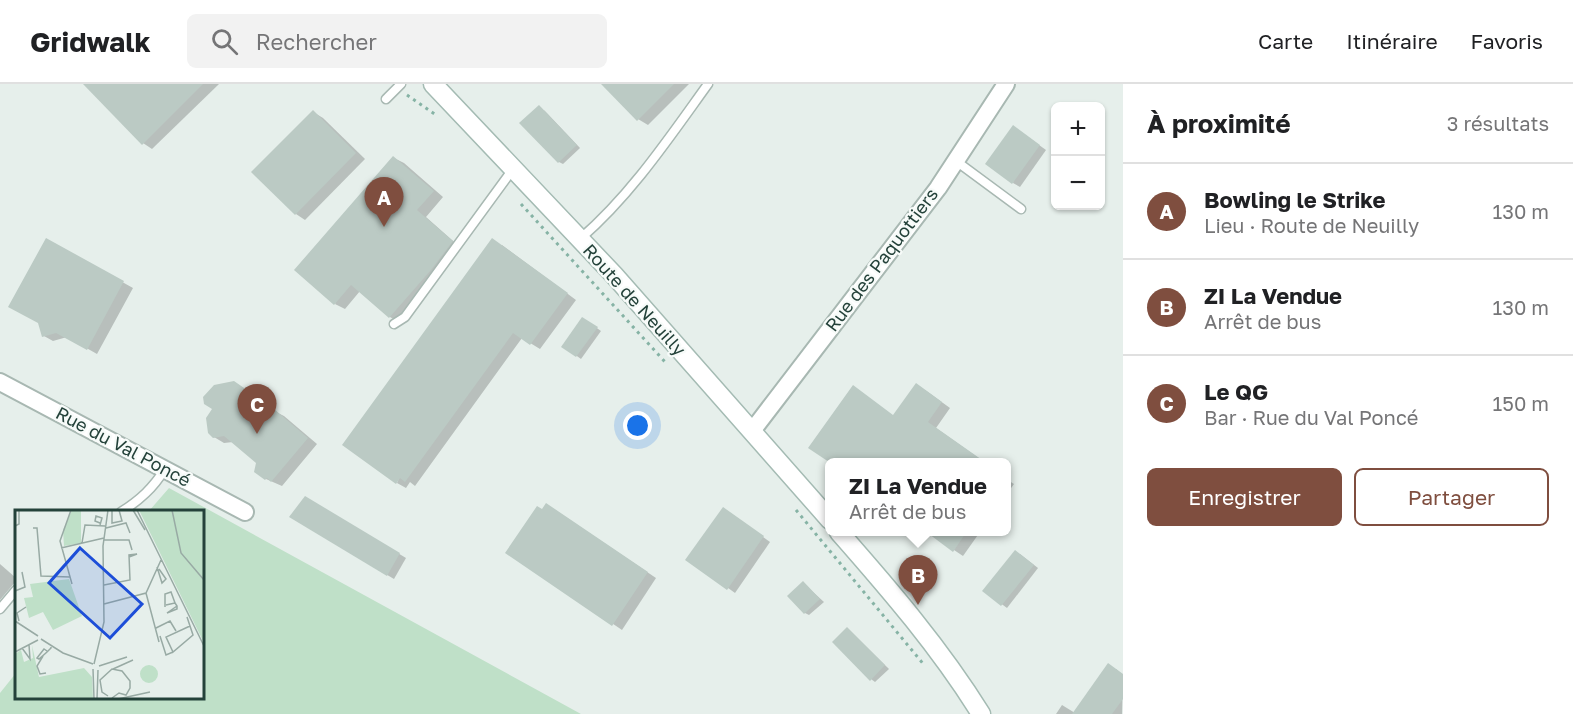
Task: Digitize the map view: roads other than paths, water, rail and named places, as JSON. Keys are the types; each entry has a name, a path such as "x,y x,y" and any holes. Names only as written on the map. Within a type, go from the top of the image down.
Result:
{"main road":[{"name":"Route de Neuilly","path":"433,84 580,239 825,514"},
{"path":"843,536 905,607 960,681 981,714"}],"street":[{"name":"Rue des Paquottiers","path":"752,431 938,188 1006,84"},
{"name":"Rue du Val Poncé","path":"0,382 245,512"}],"lane":[{"path":"580,239 596,225 654,158 708,84"},
{"path":"386,99 399,86"},
{"path":"956,161 1021,210"},
{"path":"394,324 405,317 513,169"},
{"path":"124,510 153,488 165,469"},
{"path":"0,609 15,591"}],"place":[{"name":"Bowling le Strike","path":"384,227"},
{"name":"Le QG","path":"257,434"},
{"name":"ZI La Vendue","path":"918,605"}]}
